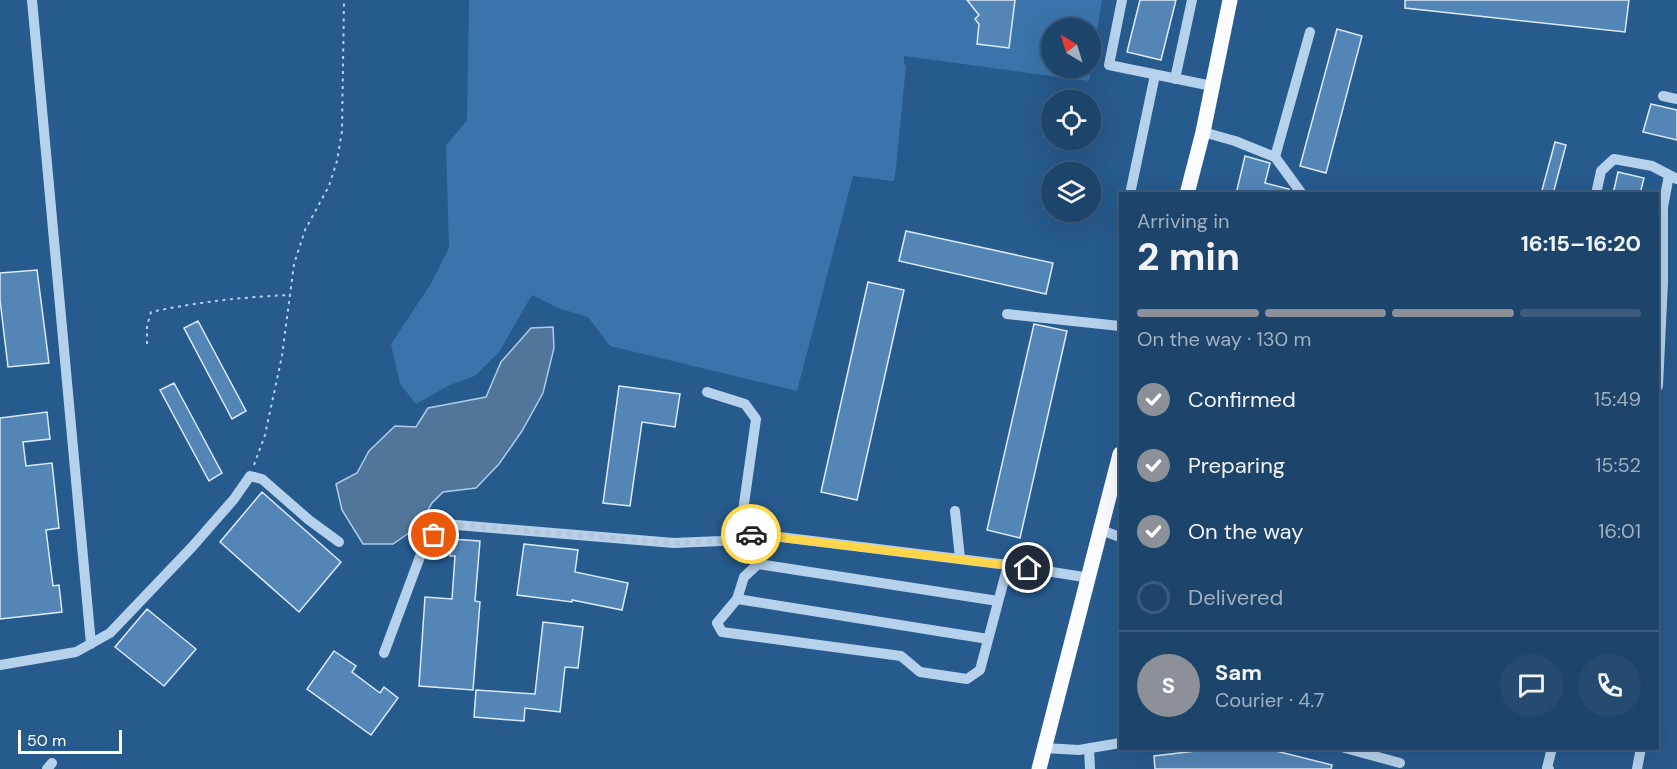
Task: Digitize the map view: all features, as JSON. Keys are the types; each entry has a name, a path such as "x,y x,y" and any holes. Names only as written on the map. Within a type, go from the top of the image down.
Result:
{"main road":[{"path":"1188,192 1203,132 1230,0"},
{"path":"1039,769 1119,458"}],"street":[{"path":"32,0 91,644"},
{"path":"1122,0 1109,65 1212,86"},
{"path":"1175,79 1192,0"},
{"path":"1275,157 1310,32"},
{"path":"1130,192 1155,75"},
{"path":"1664,96 1677,99"},
{"path":"1203,132 1235,141 1275,157 1301,192"},
{"path":"1596,192 1601,171 1614,159 1652,166 1673,177 1663,207 1663,282 1659,366"},
{"path":"1007,314 1119,326"},
{"path":"707,392 745,404 756,419 740,532"},
{"path":"0,664 76,652 110,633 192,547 234,499 250,476 262,479 339,542"},
{"path":"956,511 960,558"},
{"path":"384,653 424,546 445,524 674,543 721,541 740,532 1008,564 1089,578"},
{"path":"1101,530 1119,537"},
{"path":"998,601 758,564 744,577 737,599 717,623 722,632 901,656 920,672 967,679 980,670 1008,564"},
{"path":"737,599 988,639"},
{"path":"1044,748 1079,750 1119,743"},
{"path":"1089,748 1090,769"},
{"path":"1352,750 1400,763"},
{"path":"1549,769 1547,768 1552,750"},
{"path":"1637,769 1641,750"}],"path":[{"path":"250,476 265,435 282,356 294,264 305,230 329,186 337,161 342,131 344,0"},
{"path":"147,344 147,326 151,312 256,296 289,296"}],"shaded area":[{"path":"469,0 1102,0 1099,18 1041,18 1041,75 904,56 906,66 895,177 893,181 853,176 797,391 610,346 588,317 558,308 532,295 499,352 475,376 450,385 416,404 400,384 391,344 432,282 449,248 446,146 467,120"},
{"path":"1067,78 1089,78 1089,81"},
{"path":"553,327 554,348 543,393 522,431 499,464 476,488 443,492 432,503 419,526 393,544 363,544 342,510 336,484 357,473 369,451 395,426 416,427 428,408 486,397 501,362 531,328"}],"building":[{"path":"967,0 1015,0 1009,48 977,44 979,24 975,19 979,15"},
{"path":"1140,0 1176,0 1161,60 1127,52"},
{"path":"1405,0 1629,0 1625,32 1405,8"},
{"path":"1337,29 1362,36 1326,173 1300,166"},
{"path":"1651,104 1677,110 1677,140 1643,132"},
{"path":"1555,142 1566,145 1554,192 1542,192"},
{"path":"1245,156 1270,163 1265,183 1289,189 1290,192 1236,192"},
{"path":"1618,172 1644,178 1640,192 1613,192"},
{"path":"906,231 1053,263 1046,294 899,261"},
{"path":"37,270 49,363 8,367 0,300 0,273"},
{"path":"868,282 904,290 857,500 821,492"},
{"path":"198,321 246,411 232,419 184,328"},
{"path":"1034,324 1067,331 1020,538 987,530"},
{"path":"174,383 222,473 209,481 160,390"},
{"path":"619,386 680,394 675,427 642,422 630,506 603,503"},
{"path":"47,412 50,439 23,442 26,466 52,463 59,528 46,530 53,586 59,585 62,612 0,619 0,418"},
{"path":"262,492 341,562 299,612 220,542"},
{"path":"451,539 480,541 475,601 480,602 473,690 419,686 425,597 452,599 455,556 450,556"},
{"path":"524,544 578,550 575,572 628,583 622,610 572,600 572,602 517,595"},
{"path":"147,609 196,649 164,686 115,647"},
{"path":"543,622 583,627 578,668 565,667 560,712 525,708 524,721 474,717 476,690 535,694"},
{"path":"334,651 356,666 352,672 380,693 384,687 398,698 371,735 307,689"},
{"path":"1204,750 1272,750 1332,765 1331,769 1155,769 1154,756"}],"way so far":[{"path":"434,535 445,524 674,543 721,541 740,532 751,534"}],"route":[{"path":"751,534 1028,568"}]}
